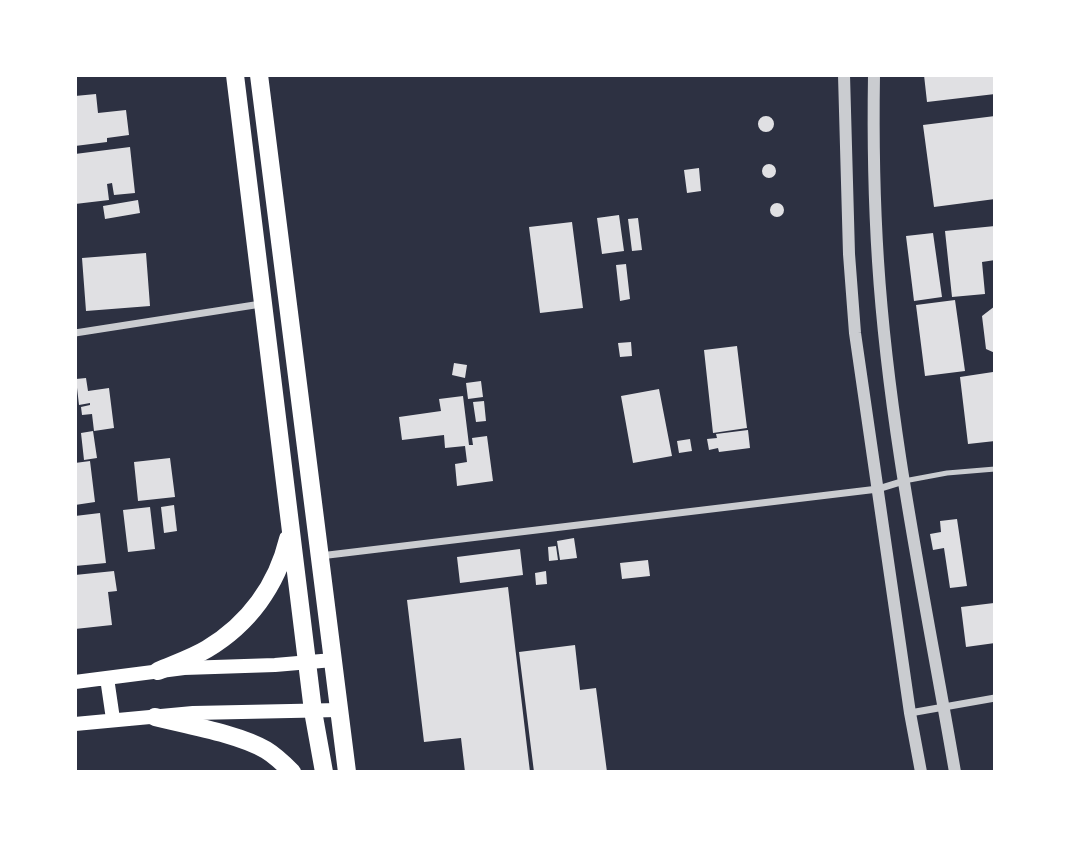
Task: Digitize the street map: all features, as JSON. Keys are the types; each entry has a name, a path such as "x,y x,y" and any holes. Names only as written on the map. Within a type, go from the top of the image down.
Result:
{"highway":[{"path":"235,75 313,711 324,772"},
{"path":"259,75 347,772"},
{"path":"158,671 206,650 242,622 261,601 276,575 284,557 291,528"},
{"path":"155,717 265,749 292,772"}],"main road":[{"path":"75,682 204,667 333,660"},
{"path":"107,678 113,719"},
{"path":"75,724 229,711 339,710"}],"street":[{"path":"844,75 849,254 855,333 910,713 921,772"},
{"path":"874,75 874,181 878,263 893,400 904,481 955,772"},
{"path":"75,333 263,303"},
{"path":"320,556 878,489 904,481"},
{"path":"910,713 995,698"}],"lane":[{"path":"904,481 947,472 995,469"}],"building":[{"path":"924,75 995,75 995,94 927,102"},
{"path":"96,94 98,113 126,110 129,135 107,138 107,142 75,146 75,96"},
{"path":"766,116 772,118 772,130 766,132 760,130 758,124 760,118"},
{"path":"995,116 995,199 934,207 923,125"},
{"path":"130,147 135,193 114,195 112,183 107,184 109,200 75,204 75,154"},
{"path":"769,164 774,166 774,176 769,178 764,176 762,171 764,166"},
{"path":"699,168 701,191 687,193 684,170"},
{"path":"138,200 140,213 105,219 103,206"},
{"path":"777,203 782,205 782,215 777,217 772,215 770,210 772,205"},
{"path":"619,215 624,251 602,254 597,218"},
{"path":"638,218 642,250 632,251 628,219"},
{"path":"572,222 583,308 540,313 529,227"},
{"path":"995,226 995,260 982,262 985,294 952,297 945,231"},
{"path":"933,233 942,297 914,301 906,236"},
{"path":"146,253 150,306 86,311 82,258"},
{"path":"626,264 630,299 620,301 616,265"},
{"path":"955,300 965,371 925,376 916,305"},
{"path":"995,306 995,353 986,349 982,316"},
{"path":"631,342 632,356 620,357 618,343"},
{"path":"737,346 747,428 713,433 704,350"},
{"path":"454,363 467,365 465,378 452,375"},
{"path":"993,372 995,441 968,444 960,377"},
{"path":"86,378 88,391 109,388 114,428 94,431 92,414 82,415 81,407 90,403 79,405 76,379"},
{"path":"481,381 483,397 468,399 466,383"},
{"path":"659,389 672,456 633,463 621,396"},
{"path":"463,396 469,445 473,445 472,438 487,436 493,481 457,486 455,464 467,462 465,446 445,448 444,435 402,440 399,417 441,411 439,399"},
{"path":"484,401 486,421 476,422 473,402"},
{"path":"748,430 750,448 719,452 718,448 709,450 707,439 717,438 716,434"},
{"path":"93,431 97,458 84,460 81,433"},
{"path":"690,439 692,451 679,453 677,441"},
{"path":"170,458 175,497 138,501 134,462"},
{"path":"90,461 95,502 75,505 75,463"},
{"path":"174,505 177,531 164,533 161,507"},
{"path":"150,507 155,549 128,552 123,510"},
{"path":"100,513 106,563 75,566 75,516"},
{"path":"957,519 967,586 950,588 944,548 933,550 930,534 941,532 940,521"},
{"path":"574,538 577,558 560,560 557,541"},
{"path":"556,546 558,560 549,561 548,547"},
{"path":"520,549 523,575 460,583 457,557"},
{"path":"648,560 650,576 622,579 620,563"},
{"path":"114,571 117,591 108,592 112,625 75,629 75,575"},
{"path":"546,571 547,584 536,585 535,573"},
{"path":"508,587 530,772 465,772 461,738 424,742 407,600"},
{"path":"994,603 995,643 966,647 961,607"},
{"path":"575,645 580,690 596,688 607,772 534,772 519,652"}]}
